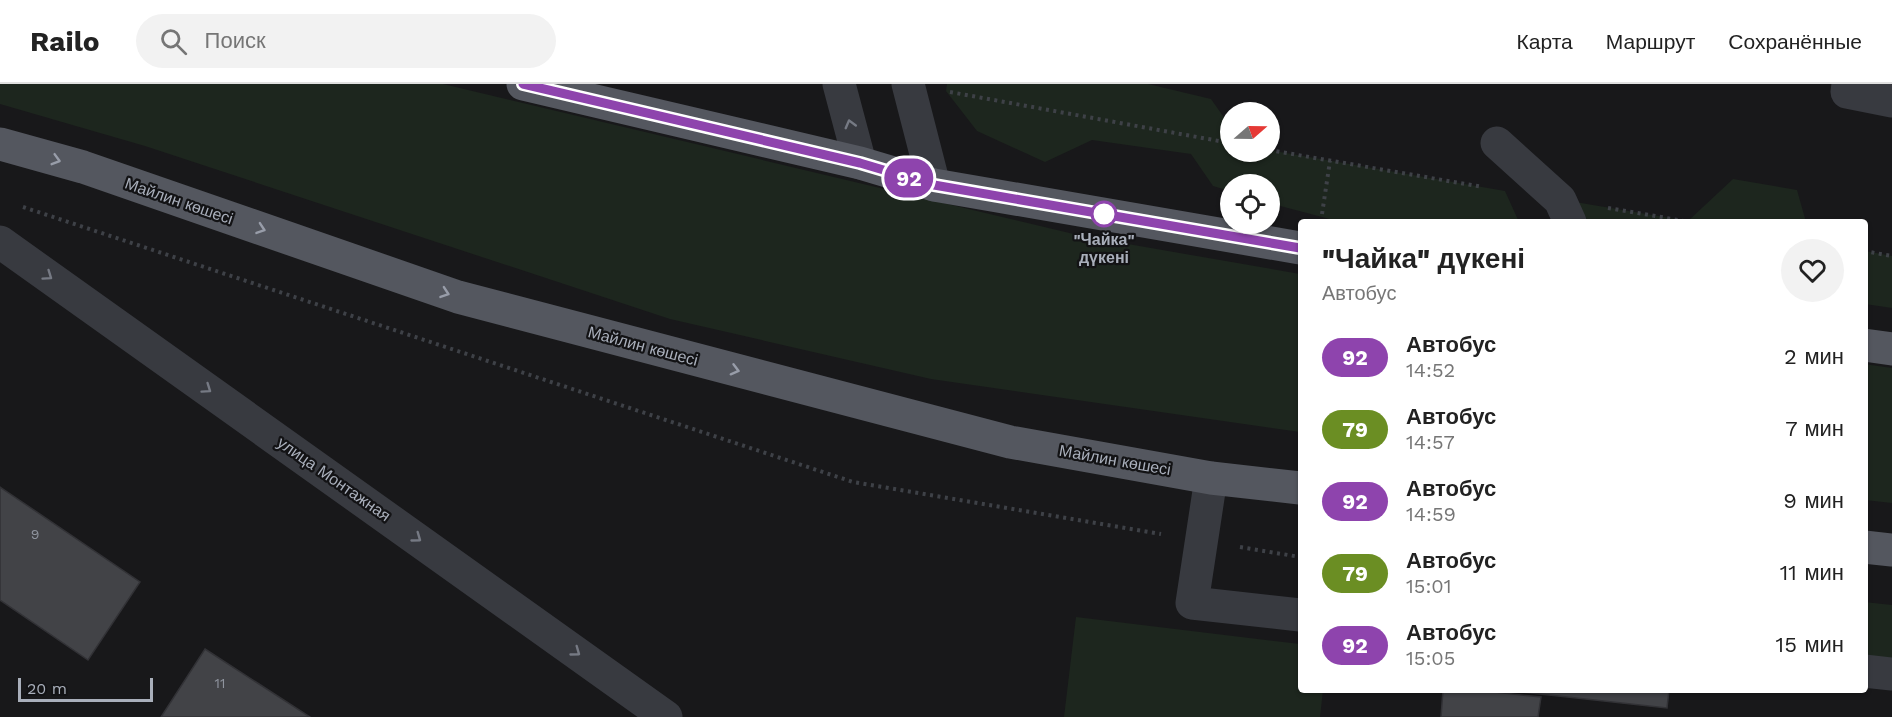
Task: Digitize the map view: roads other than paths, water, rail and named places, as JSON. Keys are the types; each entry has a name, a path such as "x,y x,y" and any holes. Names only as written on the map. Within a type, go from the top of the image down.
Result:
{"main road":[{"path":"523,84 860,163 934,185 1298,248"},
{"name":"Майлин көшесі","path":"0,144 82,167 458,297 1010,442 1211,477 1298,488"},
{"path":"1868,346 1892,349"},
{"path":"1868,547 1892,550"}],"street":[{"path":"839,84 860,163"},
{"path":"908,84 934,185"},
{"path":"1848,84 1846,92 1892,101"},
{"path":"1497,143 1565,211"},
{"name":"улица Монтажная","path":"0,242 666,717"},
{"path":"1211,477 1192,603 1298,615"},
{"path":"1868,671 1892,674"}],"place":[{"name":"\"Чайка\" дүкені","path":"1104,214"}]}
